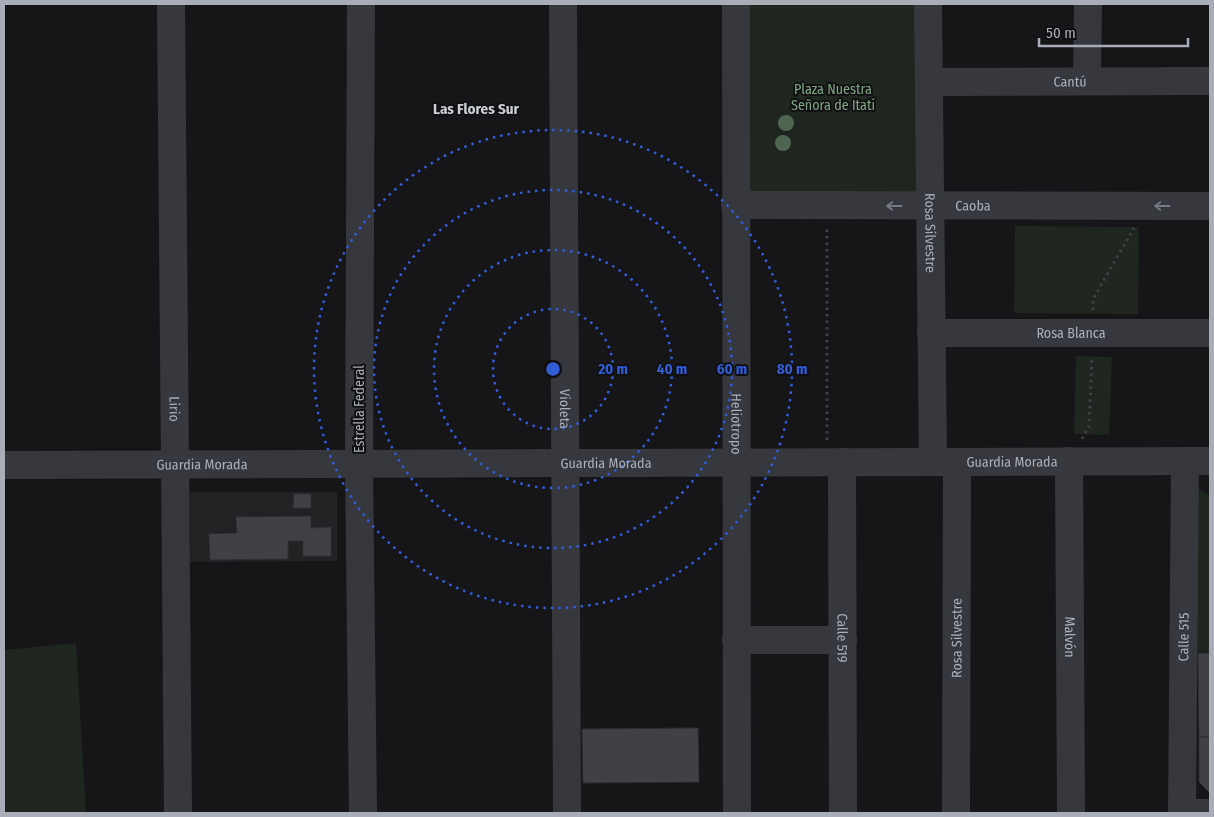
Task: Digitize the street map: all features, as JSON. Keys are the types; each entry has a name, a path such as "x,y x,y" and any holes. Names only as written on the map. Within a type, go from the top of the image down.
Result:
{"street":[{"name":"Lirio","path":"171,4 178,813"},
{"name":"Estrella Federal","path":"361,4 359,464 363,813"},
{"name":"Violeta","path":"563,4 567,813"},
{"name":"Heliotropo","path":"736,4 737,813"},
{"name":"Rosa Silvestre","path":"928,4 931,333 945,462 956,813"},
{"path":"1087,81 1088,4"},
{"name":"Cantú","path":"929,82 1210,81"},
{"name":"Caoba","path":"735,206 1210,206"},
{"name":"Rosa Blanca","path":"931,333 1210,334"},
{"name":"Malvón","path":"1069,461 1071,813"},
{"name":"Guardia Morada","path":"4,465 1198,461"},
{"name":"Calle 515","path":"1184,813 1198,461"},
{"name":"Calle 519","path":"834,462 842,640 843,813"},
{"path":"736,640 842,640"},
{"path":"1184,813 1210,813"}],"path":[{"path":"828,206 834,462"}],"shaded area":[{"path":"189,492 337,492 337,561 190,562"}],"green space":[{"name":"Plaza Nuestra Señora de Itatí","path":"745,4 920,4 920,196 746,196"},
{"path":"1015,226 1139,227 1138,314 1014,313"},
{"path":"1076,356 1112,357 1109,435 1074,434"},
{"path":"1194,486 1210,495 1210,652 1193,651"},
{"path":"76,643 86,813 4,813 4,650"}],"building":[{"path":"294,494 311,494 311,508 293,508"},
{"path":"311,516 311,528 331,527 331,556 303,556 303,541 288,541 288,559 210,560 209,534 237,533 236,517"},
{"path":"1198,653 1210,653 1210,737 1199,737"},
{"path":"698,728 699,782 583,783 582,729"},
{"path":"1199,737 1210,737 1210,793 1199,782"}],"district":[{"name":"Las Flores Sur","path":"476,109"}]}
